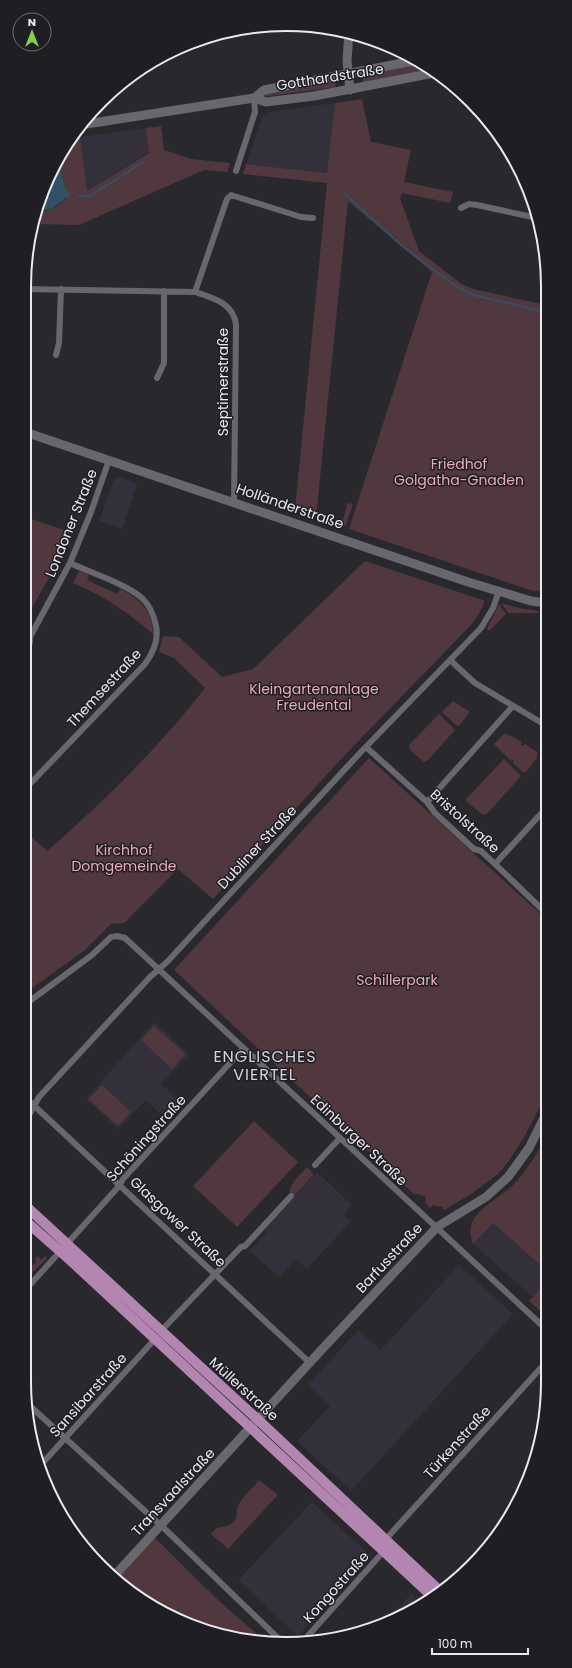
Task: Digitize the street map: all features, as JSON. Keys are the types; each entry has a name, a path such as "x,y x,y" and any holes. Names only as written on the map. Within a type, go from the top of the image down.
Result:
{"main road":[{"path":"348,39 347,51 350,90"},
{"name":"Gotthardstraße","path":"254,98 264,90 408,62"},
{"name":"Gotthardstraße","path":"90,123 254,98 266,102 350,90 428,74"},
{"name":"Holländerstraße","path":"31,434 531,602 541,603"},
{"name":"Barfusstraße","path":"251,1428 438,1227 486,1197 508,1177 529,1148 541,1125"},
{"name":"Müllerstraße","path":"31,1211 63,1248 234,1405 258,1420 280,1440 436,1588"},
{"name":"Müllerstraße","path":"31,1225 63,1248"},
{"name":"Müllerstraße","path":"234,1405 251,1428 429,1593"},
{"name":"Transvaalstraße","path":"117,1573 251,1428"},
{"path":"272,1447 280,1440"}],"street":[{"path":"236,171 255,112 254,98"},
{"path":"195,292 226,199 231,195 301,217 313,218"},
{"path":"461,208 469,204 531,217"},
{"name":"Septimerstraße","path":"31,289 164,290 195,292 217,300 231,309 236,320 234,502"},
{"path":"56,355 59,343 61,289"},
{"path":"158,378 164,363 164,290"},
{"name":"Londoner Straße","path":"31,632 70,563 91,512 109,460"},
{"name":"Themsestraße","path":"31,783 145,664 152,653 156,639 153,616 150,608 143,599 128,589 70,563"},
{"name":"Dubliner Straße","path":"31,1112 39,1097 150,977 160,970 366,747 481,628 499,591"},
{"path":"450,660 475,683 541,722"},
{"path":"426,802 513,706"},
{"name":"Bristolstraße","path":"366,747 426,802 435,813 468,844 481,851 541,908"},
{"path":"495,864 541,814"},
{"name":"Edinburger Straße","path":"31,1000 92,955 111,937 117,936 124,938 438,1227 541,1324"},
{"name":"Schöningstraße","path":"31,1284 120,1185 123,1179 243,1049"},
{"name":"Glasgower Straße","path":"31,1103 310,1363"},
{"path":"315,1165 340,1138"},
{"name":"Sansibarstraße","path":"44,1461 215,1273 241,1247 245,1246 291,1196"},
{"name":"Türkenstraße","path":"385,1540 541,1368"},
{"path":"33,1408 161,1526 276,1636"},
{"name":"Kongostraße","path":"308,1636 384,1551"}],"shaded area":[{"path":"335,103 328,173 246,164 262,117 268,112"},
{"path":"146,128 149,153 87,191 80,137"},
{"path":"118,477 137,484 122,529 99,521 114,479"},
{"path":"154,1022 189,1054 161,1084 181,1102 166,1119 146,1100 118,1129 86,1099"},
{"path":"317,1172 352,1205 344,1215 351,1221 307,1269 296,1259 279,1277 250,1251 267,1232 264,1229"},
{"path":"493,1222 541,1266 541,1288 533,1297 473,1244"},
{"path":"459,1265 513,1314 351,1491 297,1441 330,1406 308,1385 358,1330 381,1350"},
{"path":"312,1502 371,1556 298,1636 238,1580"},
{"path":"411,1594 418,1601 399,1611 393,1614"}],"green space":[{"path":"413,65 424,71 363,83 362,75"},
{"path":"335,80 336,87 263,97 264,94"},
{"name":"Friedhof Golgatha-Gnaden","path":"362,99 371,142 411,150 404,182 453,192 450,203 402,193 400,198 419,251 460,283 473,289 541,304 541,590 533,591 349,529 432,272 348,201 316,518 295,510 327,183 243,174 246,164 327,173 335,103"},
{"path":"161,126 164,150 191,159 230,163 227,172 204,170 79,225 39,224 43,210 54,208 62,201 70,198 70,194 66,191 59,170 79,137 87,191 149,153 146,128"},
{"path":"348,503 353,504 346,526 341,525"},
{"path":"31,519 70,532 50,576 31,609"},
{"path":"365,561 485,601 479,614 471,625 342,758 213,899 178,869 124,923 111,924 85,950 31,989 31,837 47,851 90,813 150,753 205,688 174,658 159,652 163,636 179,637 222,677 253,669"},
{"path":"79,571 89,575 87,580 117,594 120,589 140,602 151,618 154,635 116,606 73,583"},
{"path":"501,603 538,611 538,613 508,613"},
{"path":"499,604 506,614 489,631 487,629"},
{"path":"453,701 470,712 458,727 442,712"},
{"path":"439,714 455,730 427,761 424,762 410,750 409,745"},
{"path":"505,733 522,742 521,745 523,746 525,744 537,752 537,758 526,772 523,772 513,763 514,761 512,759 511,761 494,744"},
{"name":"Schillerpark","path":"369,758 541,915 541,1105 523,1139 509,1161 498,1174 470,1195 444,1210 442,1207 433,1205 430,1208 425,1203 426,1197 417,1194 415,1195 174,970"},
{"path":"504,759 521,776 488,813 483,815 467,802 466,799"},
{"path":"154,1026 185,1054 172,1069 141,1040"},
{"path":"102,1085 131,1112 118,1126 89,1099"},
{"path":"254,1121 298,1162 237,1227 193,1186"},
{"path":"541,1145 541,1266 493,1223 473,1244 470,1234 475,1217 481,1210 512,1186 523,1174"},
{"path":"307,1167 314,1174 294,1196 290,1191 290,1188 296,1178"},
{"path":"38,1256 41,1260 45,1256 47,1258 31,1274 31,1265 32,1266 37,1261 35,1260"},
{"path":"541,1288 541,1312 529,1301"},
{"path":"259,1480 277,1494 276,1497 228,1549 211,1534 220,1527 231,1524 234,1521 239,1504"},
{"path":"154,1537 218,1600 259,1635 236,1632 188,1618 158,1603 120,1575"}],"water":[{"path":"60,168 66,191 70,193 70,198 66,198 52,209 43,210 50,188"}],"waterway":[{"path":"79,196 90,196 143,162"},
{"path":"345,194 402,246 457,287 473,295 541,311"}],"district":[{"name":"ENGLISCHES VIERTEL","path":"265,1065"}],"park label":[{"name":"Kleingartenanlage Freudental","path":"314,698"},
{"name":"Kirchhof Domgemeinde","path":"124,858"}]}
